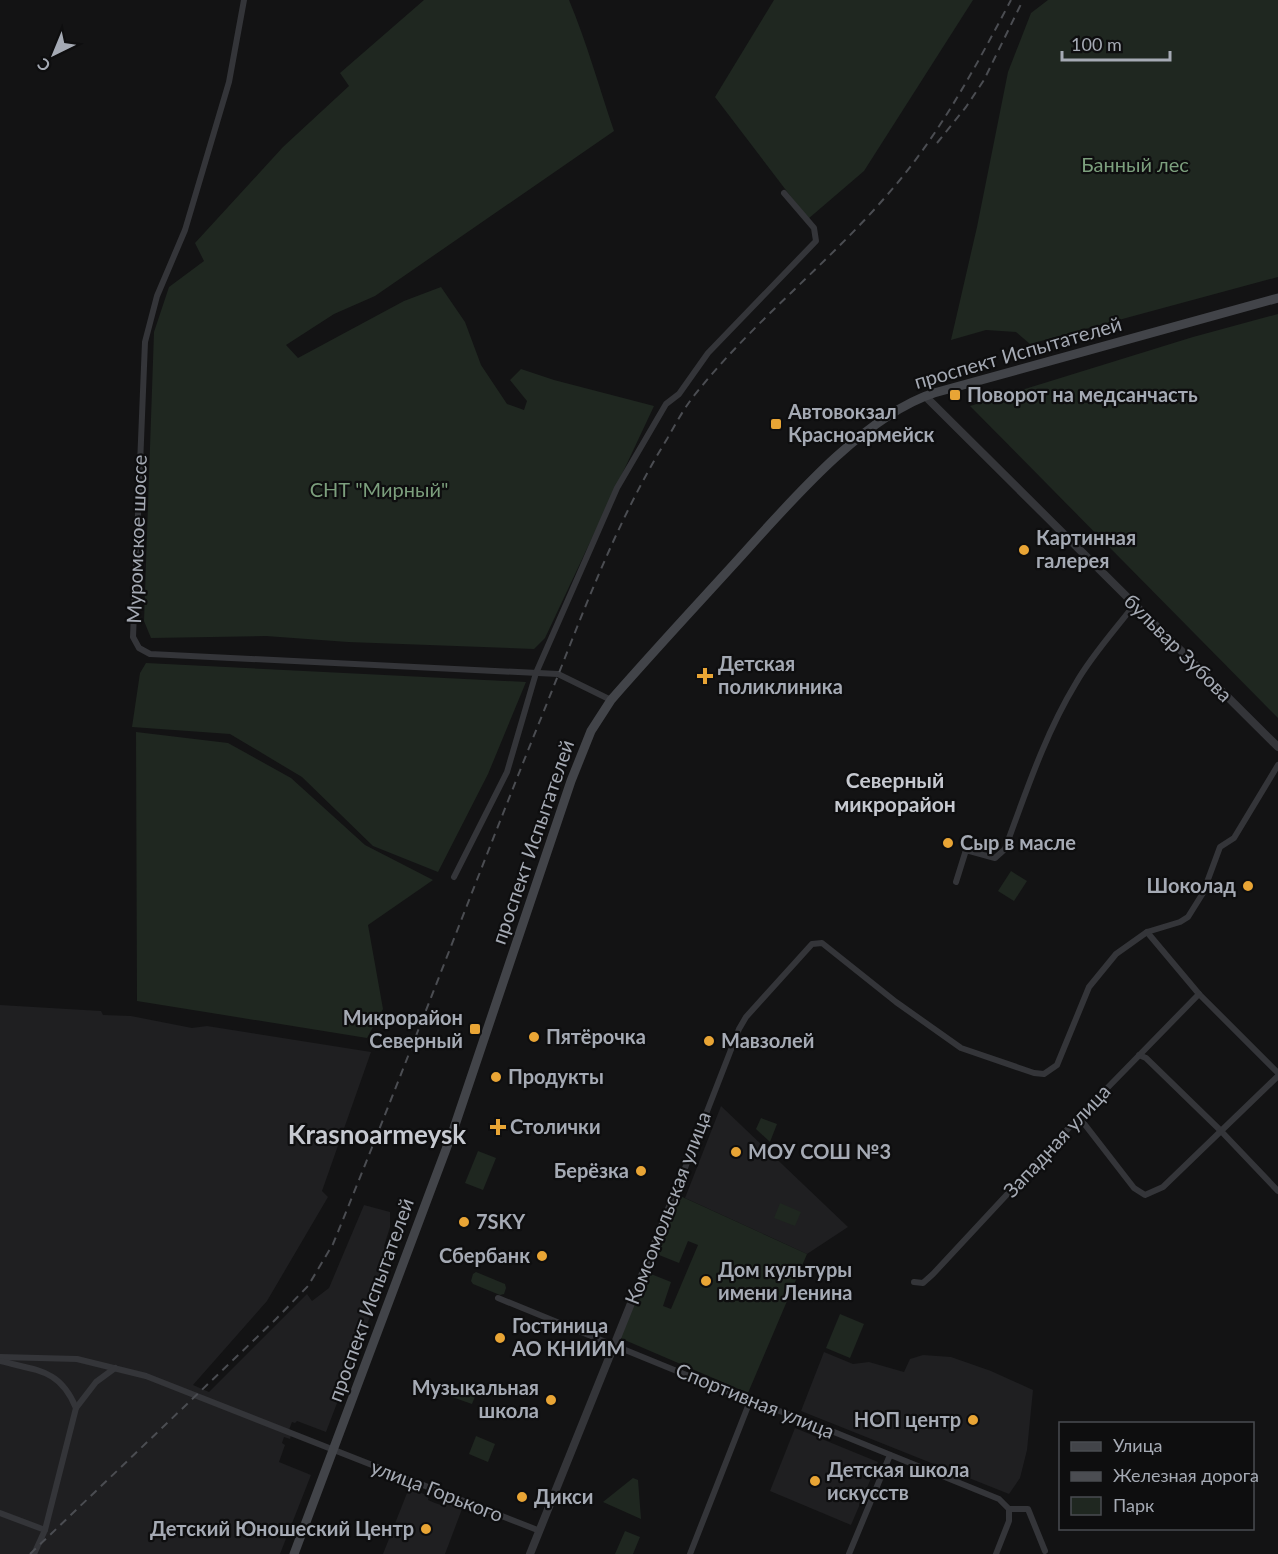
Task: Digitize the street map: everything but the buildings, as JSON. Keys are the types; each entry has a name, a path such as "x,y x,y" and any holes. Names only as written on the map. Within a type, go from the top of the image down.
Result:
{"main road":[{"name":"проспект Испытателей","path":"294,1554 454,1128 571,782 591,731 611,700 806,486 842,452 903,406 924,396 1278,298"}],"street":[{"name":"Муромское шоссе","path":"244,0 229,82 185,231 157,296 145,342 133,637 139,648 150,654 558,674 611,700"},
{"path":"454,877 507,772 536,673 617,488 666,404 679,394 708,353 816,241 814,228 784,193"},
{"name":"бульвар Зубова","path":"924,396 1278,747"},
{"path":"956,882 966,850 995,858 1005,849 1040,754 1056,719 1077,681 1134,605"},
{"path":"1079,1117 1134,1188 1145,1195 1163,1187 1278,1075 1199,994 1147,932 1180,922 1188,917 1203,893 1220,847 1234,838 1278,765"},
{"name":"Комсомольская улица","path":"530,1554 739,1029 746,1017 797,958 812,944 822,943 896,1002 961,1048 1034,1073 1044,1074 1057,1065 1089,987 1116,954 1147,932"},
{"name":"Западная улица","path":"915,1282 923,1283 933,1274 1079,1117 1199,994"},
{"path":"1139,1055 1146,1058 1220,1130 1278,1191"},
{"name":"Спортивная улица","path":"498,1298 999,1499 1009,1509 1028,1509 1045,1551"},
{"path":"0,1359 56,1377 69,1391 76,1408"},
{"name":"улица Горького","path":"0,1359 77,1359 146,1376 540,1531"},
{"path":"34,1554 45,1530 76,1408 96,1382 115,1368"},
{"path":"690,1554 750,1401"},
{"path":"849,1554 890,1455"},
{"path":"996,1554 1010,1521 1009,1509"},
{"path":"0,1513 45,1530"}],"shaded area":[{"path":"0,1005 101,1011 103,1015 131,1016 192,1028 207,1026 371,1052 322,1191 328,1197 267,1301 193,1385 209,1392 307,1294 312,1301 329,1288 364,1205 390,1212 390,1227 384,1246 395,1251 326,1432 297,1421 292,1422 289,1430 292,1432 290,1439 284,1437 282,1443 285,1445 279,1462 311,1475 280,1554 0,1554"},
{"name":"МОУ СОШ №3","path":"721,1106 848,1227 807,1254 685,1198"},
{"path":"824,1352 853,1364 869,1362 904,1372 910,1359 923,1355 951,1357 991,1371 1033,1390 1027,1450 1020,1478 1009,1494 801,1411"},
{"path":"795,1428 878,1462 851,1525 770,1491"},
{"path":"409,1488 429,1496 428,1500 435,1503 441,1505 443,1501 462,1509 445,1554 383,1554"}],"green space":[{"name":"СНТ \"Мирный\"","path":"424,0 569,0 614,131 375,296 334,314 286,345 298,358 404,301 441,287 465,322 481,365 507,404 524,410 527,401 510,380 521,369 654,406 545,638 534,649 348,642 266,636 151,638 144,621 154,332 169,287 204,261 195,243 283,147 349,86 340,73"},
{"path":"774,0 973,0 864,171 808,219 715,97"},
{"name":"Банный лес","path":"1048,0 1278,0 1278,277 1030,344 1016,332 986,330 951,340 977,227 1008,72 1031,13"},
{"path":"1278,314 1278,718 970,406 1193,337"},
{"path":"146,663 526,682 488,774 438,872 373,846 302,777 230,734 132,727 140,673"},
{"path":"136,732 228,743 291,778 365,845 433,880 368,925 383,1009 367,1038 137,1001"},
{"path":"1011,871 1027,881 1014,901 998,891"},
{"path":"761,1118 777,1124 770,1142 756,1129"},
{"path":"478,1151 496,1158 483,1190 465,1183"},
{"path":"678,1195 807,1254 748,1393 620,1338 646,1272 671,1282 663,1306 671,1309 698,1245 688,1241 679,1263 654,1253"},
{"path":"780,1203 801,1212 795,1226 774,1218"},
{"path":"476,1272 505,1284 504,1294 500,1295 473,1284 471,1281"},
{"path":"840,1314 864,1324 850,1358 826,1348"},
{"path":"456,1387 476,1394 472,1404 452,1397"},
{"path":"476,1436 495,1444 488,1462 469,1454"},
{"path":"633,1478 638,1480 641,1519 603,1502"},
{"path":"625,1531 640,1537 633,1554 615,1554"}],"railway":[{"path":"30,1554 308,1286 333,1244 581,617 612,545 647,474 686,407 716,370 739,344 864,220 924,149 955,101 1011,0"},
{"path":"937,143 984,80 1023,0"}],"place":[{"name":"Поворот на медсанчасть","path":"955,395"},
{"name":"Автовокзал Красноармейск","path":"776,424"},
{"name":"Картинная галерея","path":"1024,550"},
{"name":"Детская поликлиника","path":"705,676"},
{"name":"Сыр в масле","path":"948,843"},
{"name":"Шоколад","path":"1248,886"},
{"name":"Микрорайон Северный","path":"475,1029"},
{"name":"Пятёрочка","path":"534,1037"},
{"name":"Мавзолей","path":"709,1041"},
{"name":"Продукты","path":"496,1077"},
{"name":"Столички","path":"498,1127"},
{"name":"МОУ СОШ №3","path":"736,1152"},
{"name":"Берёзка","path":"641,1171"},
{"name":"7SKY","path":"464,1222"},
{"name":"Сбербанк","path":"542,1256"},
{"name":"Дом культуры имени Ленина","path":"706,1281"},
{"name":"Гостиница АО КНИИМ","path":"500,1338"},
{"name":"Музыкальная школа","path":"551,1400"},
{"name":"НОП центр","path":"973,1420"},
{"name":"Детская школа искусств","path":"815,1481"},
{"name":"Дикси","path":"522,1497"},
{"name":"Детский Юношеский Центр","path":"426,1529"}],"district":[{"name":"Северный микрорайон","path":"895,793"},
{"name":"Krasnoarmeysk","path":"377,1135"}]}
